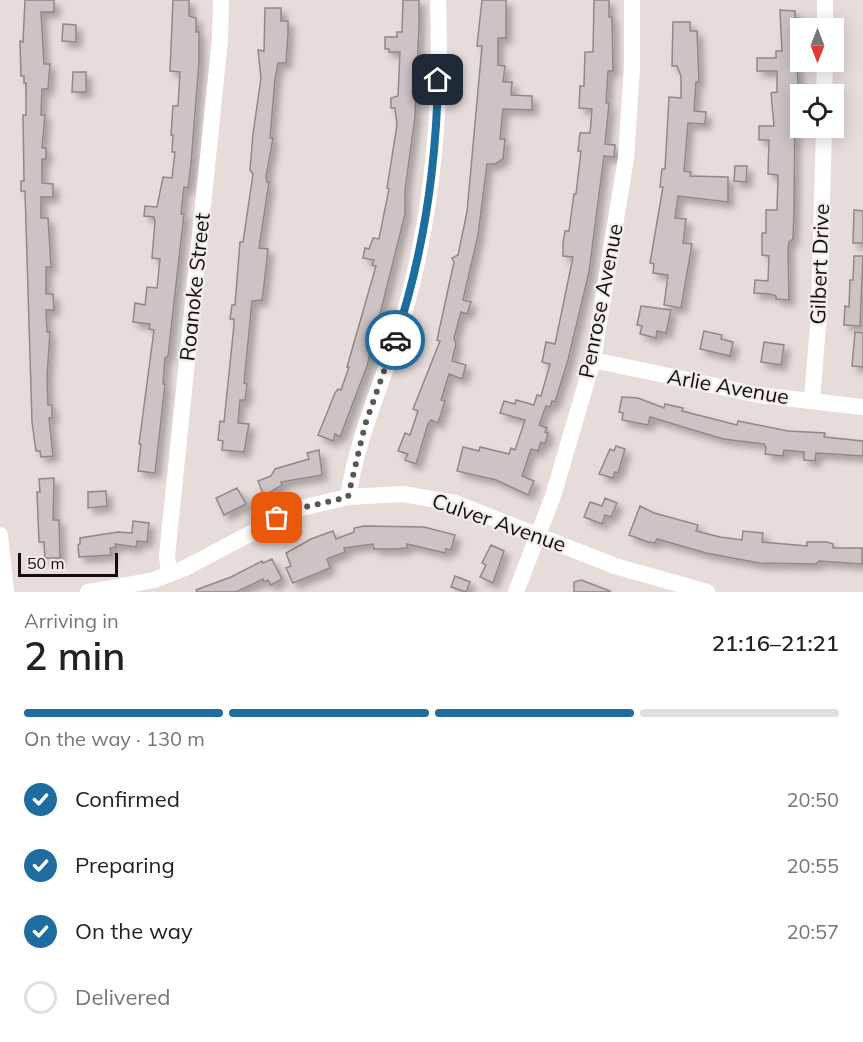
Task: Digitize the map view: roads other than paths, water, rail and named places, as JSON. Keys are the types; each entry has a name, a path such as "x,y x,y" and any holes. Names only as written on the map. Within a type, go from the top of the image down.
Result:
{"street":[{"name":"Roanoke Street","path":"169,574 167,556 220,40 221,0"},
{"path":"348,497 365,425 404,313 419,256 438,100 438,0"},
{"name":"Penrose Avenue","path":"516,592 553,496 594,360 626,158 632,67 632,0"},
{"path":"825,0 825,18"},
{"name":"Gilbert Drive","path":"812,400 819,313 824,138"},
{"name":"Arlie Avenue","path":"594,360 703,385 759,395 863,407"},
{"name":"Culver Avenue","path":"88,592 123,587 169,574 297,509 348,497 404,494 455,503 615,566 707,592"},
{"path":"0,535 6,592"}]}
